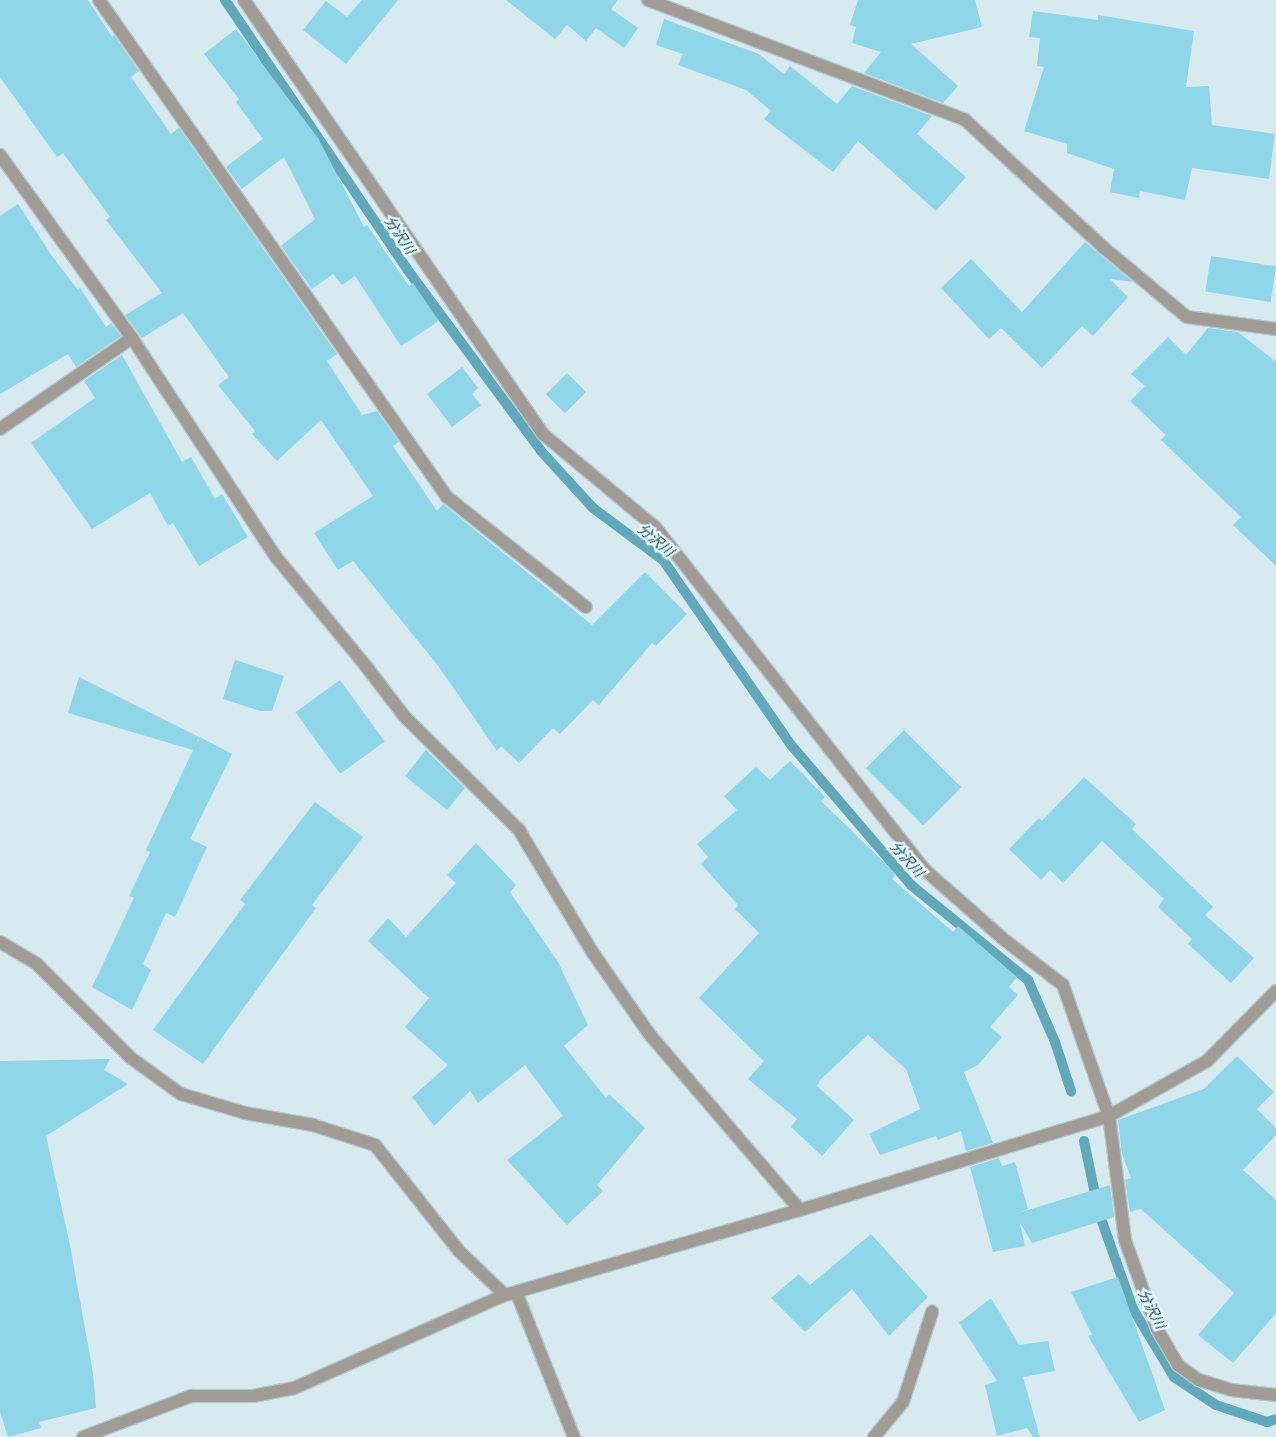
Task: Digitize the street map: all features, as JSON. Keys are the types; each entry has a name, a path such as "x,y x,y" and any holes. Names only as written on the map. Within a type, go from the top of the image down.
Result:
{"street":[{"path":"99,0 447,497 586,607"},
{"path":"244,0 543,434 655,526 926,870 1002,938 1063,985 1109,1116 1125,1240 1157,1329 1178,1365 1199,1380 1231,1390 1276,1395"},
{"path":"648,0 965,120 1103,247 1187,317 1276,329"},
{"path":"0,155 132,338 276,558 405,717 519,830 593,953 650,1035 800,1210"},
{"path":"0,429 132,338"},
{"path":"0,942 37,964 131,1058 181,1094 245,1113 313,1126 375,1145 458,1251 511,1294 574,1437"},
{"path":"83,1437 191,1396 253,1396 294,1388 511,1294 651,1251 800,1210 1109,1116 1207,1061 1276,991"},
{"path":"874,1437 903,1402 932,1312"}],"building":[{"path":"0,0 88,0 112,37 114,35 139,71 131,77 171,134 179,128 337,354 327,361 362,415 377,411 399,442 393,446 437,511 443,504 592,625 645,572 687,614 656,646 652,643 599,705 593,700 560,734 553,728 519,763 501,746 497,751 439,667 353,561 338,570 314,533 373,496 321,420 277,461 252,434 255,431 218,385 229,377 183,313 142,338 125,315 162,293 106,220 110,217 63,153 57,157 0,77"},
{"path":"362,0 398,0 346,64 303,30 326,1 347,17"},
{"path":"506,0 618,0 611,9 638,28 624,48 596,28 586,41 567,25 555,39"},
{"path":"858,0 975,0 982,27 911,44 958,86 943,103 864,73 881,52 852,43 856,27 850,25"},
{"path":"1033,11 1098,20 1098,15 1194,31 1186,87 1209,86 1212,125 1275,134 1269,179 1192,168 1185,200 1140,191 1139,198 1110,192 1114,169 1067,153 1067,144 1024,131 1044,67 1037,66 1040,38 1029,37"},
{"path":"664,19 759,54 784,74 790,66 837,104 852,86 932,116 917,134 966,177 936,211 858,141 833,172 764,119 771,111 746,90 678,65 683,54 656,45"},
{"path":"236,29 318,138 364,227 367,225 409,286 413,283 439,321 401,346 355,276 342,285 333,274 312,289 281,246 315,219 284,157 242,189 226,167 263,139 236,102 239,99 204,54"},
{"path":"18,204 52,256 78,290 80,288 106,327 111,323 121,336 76,367 68,354 0,394 0,216"},
{"path":"1085,242 1133,282 1110,279 1128,297 1093,336 1082,326 1042,368 1001,328 989,339 941,288 971,259 1022,312"},
{"path":"1211,256 1276,266 1271,302 1205,292"},
{"path":"1208,328 1238,332 1276,362 1276,566 1233,525 1241,517 1161,440 1166,435 1130,401 1145,386 1131,374 1168,337 1186,355"},
{"path":"122,355 182,462 191,457 215,499 222,494 248,537 199,566 173,523 168,526 150,493 92,529 31,443 95,398 84,381"},
{"path":"462,367 478,388 472,394 481,405 452,427 427,394"},
{"path":"567,373 586,392 565,413 546,394"},
{"path":"235,660 284,676 272,711 261,711 223,699"},
{"path":"79,677 199,737 196,745 200,737 232,754 190,839 207,847 175,917 166,913 143,964 151,970 132,1010 92,987 134,898 129,896 150,852 146,850 193,750 68,713"},
{"path":"340,680 385,741 340,774 296,712"},
{"path":"904,730 961,787 923,825 866,768"},
{"path":"426,750 465,788 447,810 405,776"},
{"path":"790,761 825,797 821,801 896,874 892,879 953,932 958,926 1017,977 1009,987 1018,995 990,1027 1002,1037 978,1065 964,1072 993,1143 966,1151 961,1131 938,1140 936,1136 880,1155 869,1134 920,1109 906,1069 868,1035 820,1080 817,1086 854,1120 822,1156 791,1127 797,1119 748,1079 764,1061 699,998 759,933 735,909 738,905 701,864 708,857 697,844 737,810 724,796 756,767 770,780"},
{"path":"1084,777 1136,824 1132,829 1213,907 1205,915 1254,958 1231,983 1188,944 1192,939 1158,907 1164,899 1102,841 1063,883 1050,870 1041,880 1009,849 1039,818 1042,821"},
{"path":"315,802 363,837 312,905 316,908 203,1064 153,1030 245,904 240,900"},
{"path":"476,843 516,885 510,892 558,962 588,1025 564,1046 606,1098 609,1094 645,1128 597,1185 603,1191 567,1225 507,1160 563,1116 525,1065 478,1103 470,1091 434,1126 412,1097 448,1065 405,1027 429,998 368,941 388,918 406,937 456,883 447,875"},
{"path":"1237,1056 1274,1092 1257,1109 1276,1128 1276,1135 1243,1170 1276,1200 1276,1313 1233,1363 1198,1335 1234,1293 1141,1209 1130,1212 1125,1180 1131,1178 1122,1154 1118,1120 1204,1089"},
{"path":"110,1059 104,1070 128,1084 46,1136 70,1245 93,1373 96,1408 39,1422 41,1428 8,1437 0,1412 0,1061"},
{"path":"999,1158 1002,1166 1015,1162 1028,1209 1018,1213 1110,1185 1114,1217 1032,1243 1020,1223 1025,1246 993,1252 970,1167"},
{"path":"871,1234 928,1297 889,1336 852,1289 805,1332 771,1298 799,1274 810,1285"},
{"path":"1118,1277 1165,1410 1139,1422 1088,1336 1092,1335 1071,1292"},
{"path":"991,1298 1019,1345 1048,1341 1055,1371 1023,1377 1040,1437 1033,1437 1027,1428 997,1436 985,1385 997,1381 959,1323"}],"waterway":[{"name":"分沢川","path":"225,0 407,269 541,451 593,508 663,560 792,746 911,885 1028,980 1055,1042 1071,1091"},
{"name":"分沢川","path":"1084,1141 1099,1213 1133,1309 1174,1377 1216,1405 1267,1422 1276,1419"}]}
